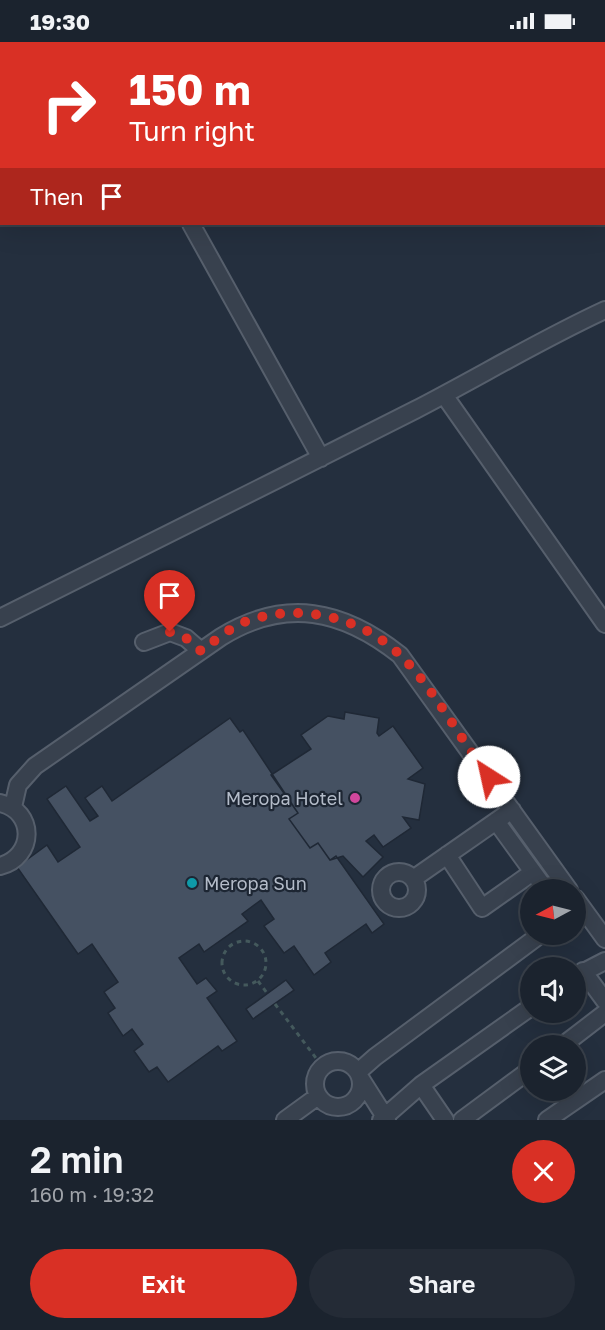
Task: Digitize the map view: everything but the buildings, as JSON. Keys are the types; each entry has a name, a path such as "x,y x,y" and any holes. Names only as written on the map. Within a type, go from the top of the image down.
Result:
{"street":[{"path":"192,225 321,458"},
{"path":"0,618 321,458 605,310"},
{"path":"444,395 605,624"},
{"path":"0,866 12,862 26,846 26,824 6,805 18,785 35,766 245,622 270,616 323,615 351,623 377,637 400,655 561,879"},
{"path":"144,642 170,632 186,638 201,651"},
{"path":"413,879 512,810"},
{"path":"496,821 538,879"},
{"path":"447,855 482,908 533,872"},
{"path":"586,913 605,939"},
{"path":"520,1015 421,1085 384,1119 359,1076 354,1066 340,1060 322,1066 315,1076 314,1084 318,1096 336,1114 341,1107 354,1100 359,1094 359,1076 375,1057 526,945"},
{"path":"586,970 605,961"},
{"path":"586,980 605,1001"},
{"path":"576,1035 605,1013"},
{"path":"462,1120 520,1077"},
{"path":"547,1120 605,1080"},
{"path":"421,1085 446,1120"},
{"path":"285,1120 318,1096"}],"path":[{"path":"247,941 260,948 266,962 266,969 258,981 245,985 227,977 222,964 223,956 232,944 247,941"},
{"path":"258,981 267,993"},
{"path":"276,1004 322,1066"}],"place":[{"name":"Meropa Hotel","path":"355,798"},
{"name":"Meropa Sun","path":"192,883"}],"route":[{"path":"170,632 186,638 201,651 245,622 270,616 295,613 323,615 351,623 377,637 400,655 424,684 489,777"}]}
